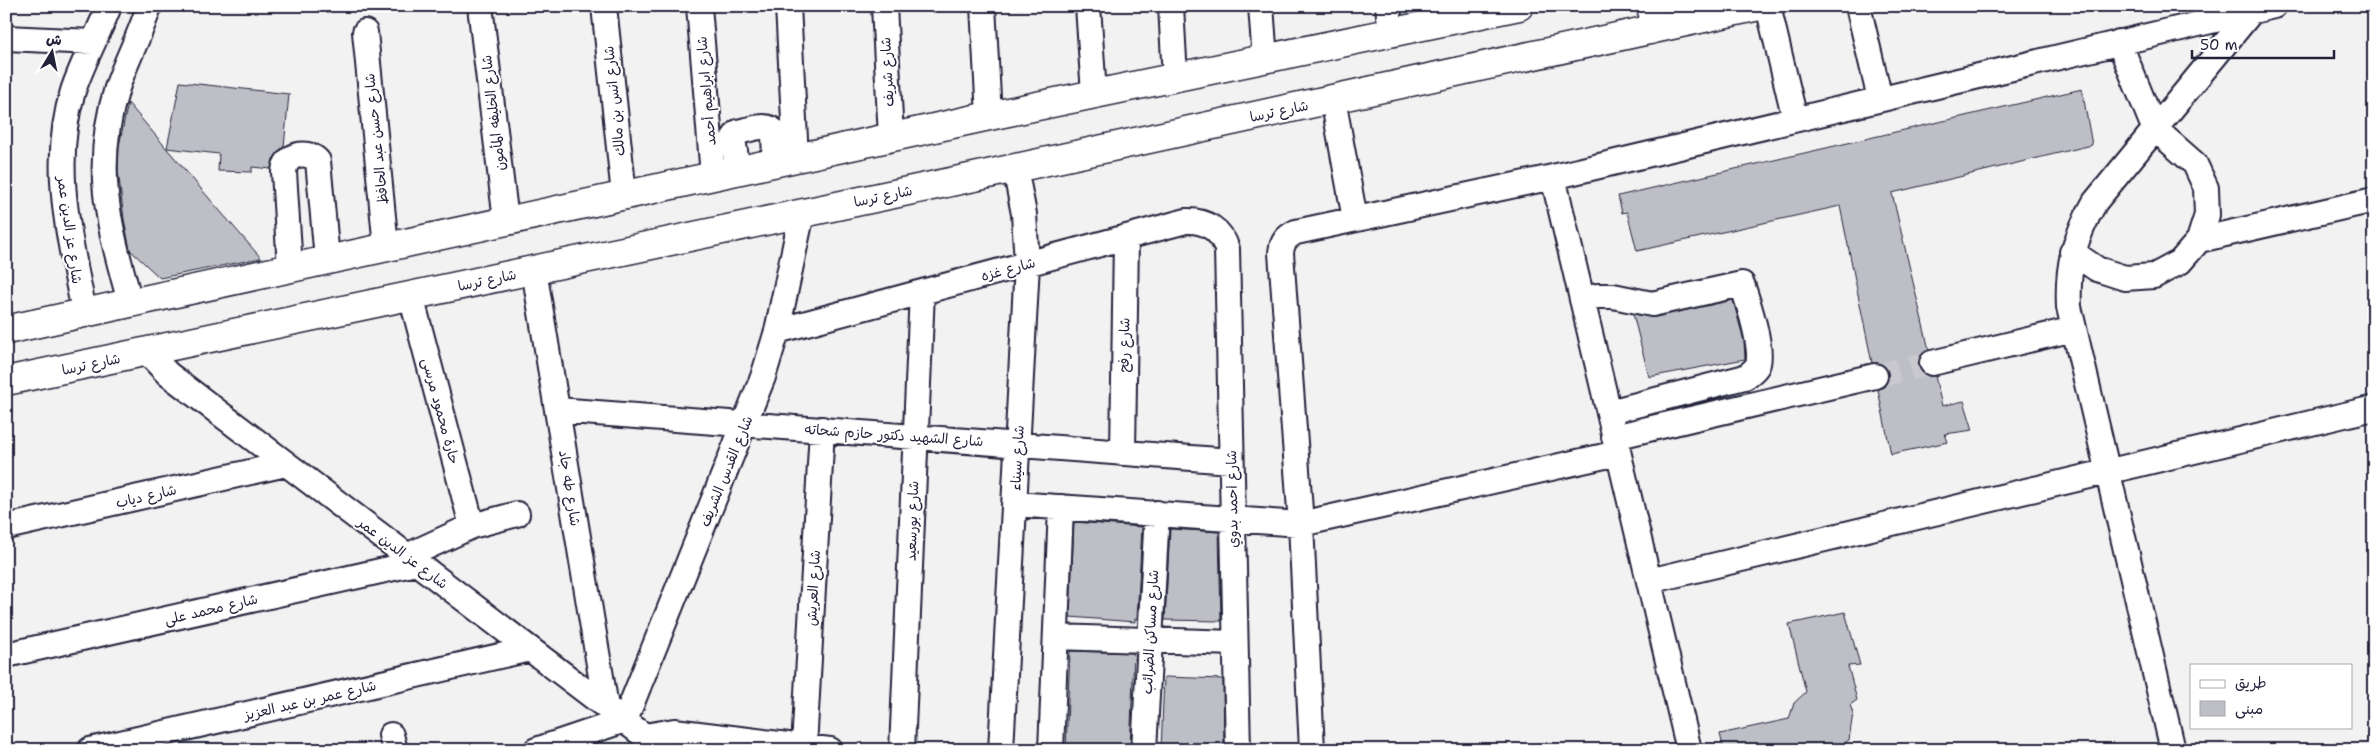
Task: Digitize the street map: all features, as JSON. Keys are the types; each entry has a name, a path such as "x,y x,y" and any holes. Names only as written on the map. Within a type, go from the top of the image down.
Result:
{"main road":[{"path":"6,330 130,302 290,255 327,248 386,247 989,116 1391,34 1485,10 1519,6"},
{"name":"شارع ترسا","path":"6,382 1333,99 1651,18 1759,6"}],"street":[{"name":"شارع عز الدين عمر","path":"84,312 63,202 62,156 66,119 73,92 109,6"},
{"path":"130,302 108,223 105,196 105,160 110,114 117,88 149,6"},
{"name":"شارع الخليفه المأمون","path":"480,6 506,221"},
{"name":"شارع انس بن مالك","path":"604,6 624,195"},
{"name":"شارع ابراهيم أحمد","path":"699,6 725,173"},
{"path":"786,160 788,6"},
{"name":"شارع شريف","path":"884,6 891,137"},
{"path":"983,6 989,116"},
{"path":"1088,6 1094,94"},
{"path":"1171,6 1175,78"},
{"path":"1261,6 1265,60"},
{"path":"1388,6 1391,34"},
{"path":"1768,6 1795,119"},
{"path":"1858,6 1880,99"},
{"path":"1312,750 1301,524 1282,246 1284,240 1296,232 1553,177 2263,9"},
{"path":"2173,750 2069,307 2068,279 2072,252 2081,226 2095,202 2154,128 2263,9"},
{"name":"شارع حسن عبد الحافظ","path":"365,32 386,247"},
{"path":"6,38 93,42"},
{"path":"2072,252 2097,269 2125,278 2154,276 2180,262 2198,240 2207,215 2206,188 2195,164 2176,145 2154,128 2119,42"},
{"path":"1333,99 1355,219"},
{"path":"725,173 733,139 738,132 767,127 772,128 786,160"},
{"path":"290,255 285,165 289,158 295,156 308,155 318,161 327,248"},
{"name":"شارع سيناء","path":"1001,750 1027,264 1024,214 1015,168"},
{"path":"1553,177 1689,750"},
{"path":"2198,240 2374,200"},
{"name":"شارع القدس الشريف","path":"616,713 746,424 777,331 802,213"},
{"name":"شارع غزه","path":"777,331 1194,220 1215,229 1221,235 1227,249"},
{"name":"شارع رفح","path":"1123,452 1126,237"},
{"name":"شارع احمد بدوي","path":"1227,249 1238,750"},
{"name":"شارع طه جاد","path":"534,270 557,410 616,713"},
{"path":"1582,300 1597,296 1613,296 1652,304 1742,284 1748,300 1759,354 1758,365 1752,372 1745,377 1608,412"},
{"name":"شارع بورسعيد","path":"902,750 922,292"},
{"name":"حارة محمود مرسى","path":"411,296 472,526"},
{"path":"1932,363 2074,329"},
{"name":"شارع عز الدين عمر","path":"148,352 168,374 654,743"},
{"path":"1014,504 1301,524 1616,445 1875,376"},
{"path":"1649,580 2374,408"},
{"name":"شارع الشهيد دكتور حازم شحاته","path":"557,410 1231,461"},
{"name":"شارع العريش","path":"804,747 822,429"},
{"name":"شارع دياب","path":"6,527 286,464"},
{"path":"1051,750 1061,507"},
{"name":"شارع محمد على","path":"6,655 412,559 472,526 517,514"},
{"name":"شارع مساكن الضرائب","path":"1144,750 1157,514"},
{"path":"1056,637 1235,643"},
{"name":"شارع عمر بن عبد العزيز","path":"90,750 530,649"},
{"path":"536,750 616,713"},
{"path":"654,743 674,731 830,750"}],"building":[{"path":"180,82 289,94 284,147 273,159 271,169 252,167 252,172 218,171 219,154 167,148"},
{"path":"2082,89 2092,145 1892,193 1929,350 1919,359 1919,367 1928,376 1935,376 1942,406 1964,401 1973,430 1945,434 1948,442 1891,454 1878,390 1885,386 1888,373 1885,366 1872,363 1840,206 1637,251 1627,212 1622,213 1618,196"},
{"path":"128,103 261,258 160,278 130,250 118,170 119,146"},
{"path":"1733,300 1744,341 1745,359 1649,377 1633,314 1655,317"},
{"path":"1074,522 1142,527 1137,619 1135,619 1135,622 1070,617"},
{"path":"1170,529 1219,532 1221,621 1165,620"},
{"path":"1845,612 1860,665 1848,666 1857,700 1850,705 1853,713 1849,740 1835,750 1724,750 1720,734 1789,719 1794,703 1806,692 1789,624"},
{"path":"1070,651 1134,653 1130,750 1066,750"},
{"path":"1164,677 1223,679 1224,750 1161,750"}],"tunnel":[{"path":"1875,376 1932,363"}]}
